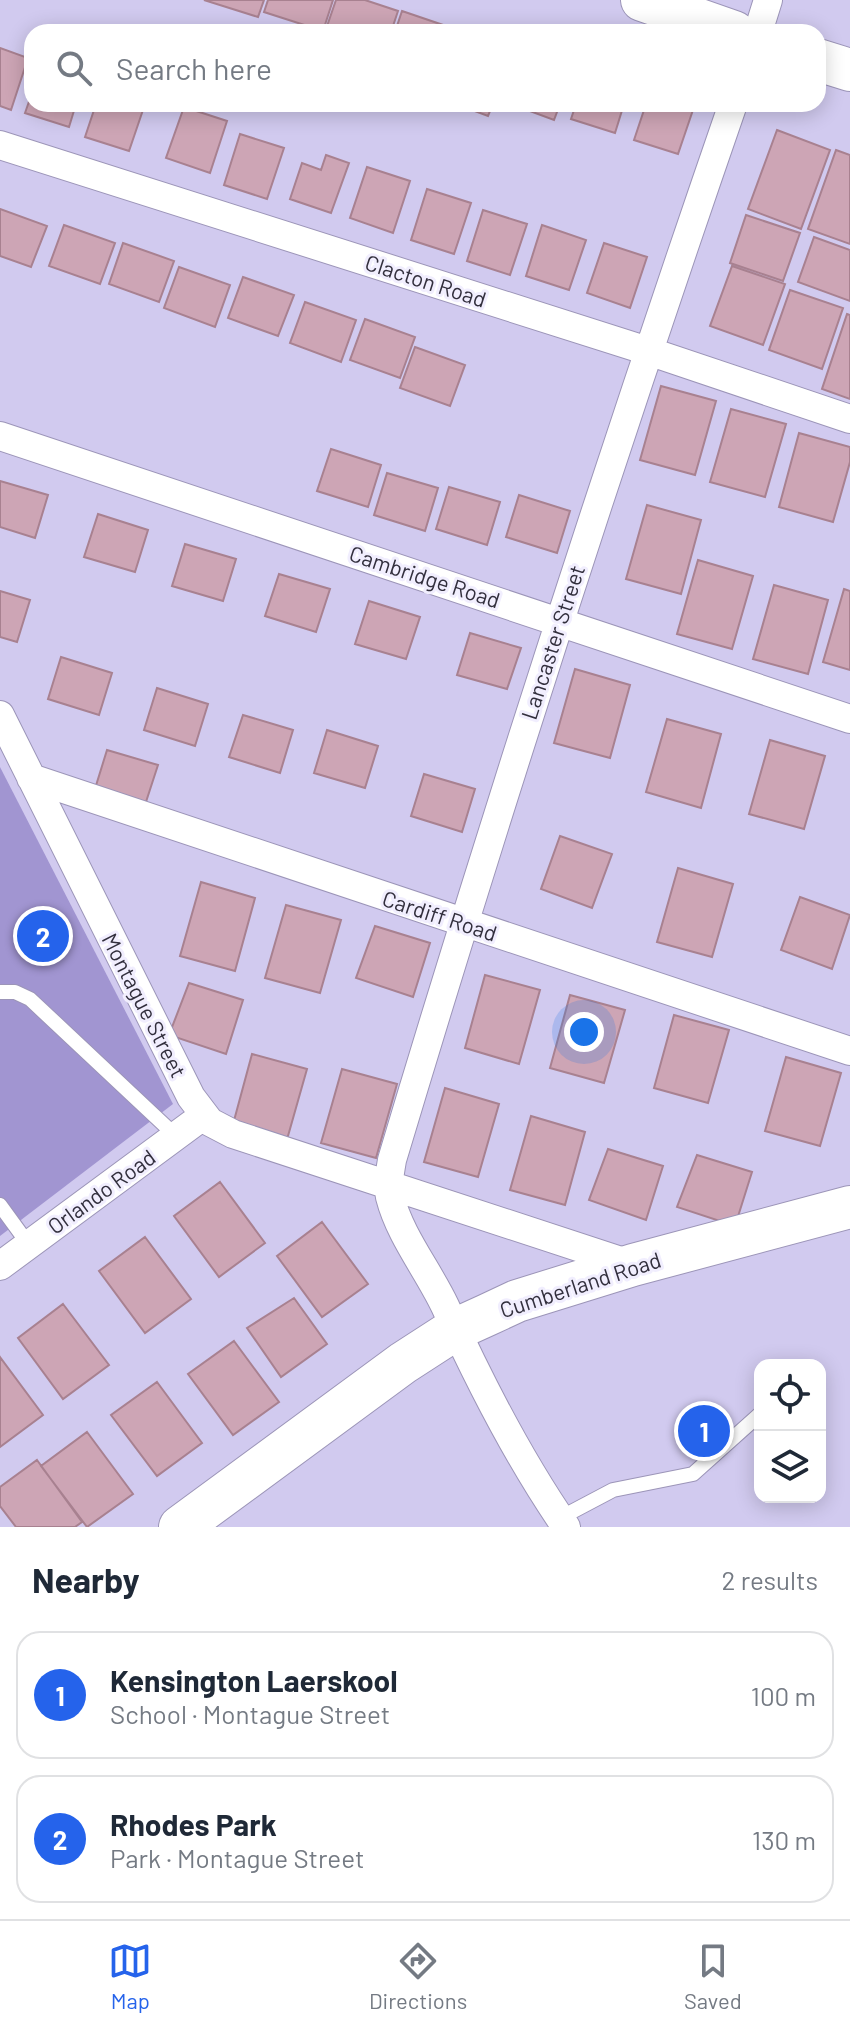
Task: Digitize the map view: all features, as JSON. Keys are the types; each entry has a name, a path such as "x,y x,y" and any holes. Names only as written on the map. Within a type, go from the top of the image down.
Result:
{"street":[{"path":"642,0 711,24"},
{"path":"760,24 768,0"},
{"path":"826,62 850,70"},
{"name":"Lancaster Street","path":"388,1184 392,1160 463,923 558,620 730,112"},
{"name":"Clacton Road","path":"0,145 648,351 850,419"},
{"name":"Cambridge Road","path":"0,436 850,719"},
{"name":"Montague Street","path":"0,715 203,1116"},
{"name":"Cardiff Road","path":"31,778 850,1051"},
{"path":"203,1116 219,1129 233,1134 633,1265"},
{"name":"Orlando Road","path":"0,1266 203,1116"},
{"path":"388,1184 397,1217 445,1306 454,1330 521,1459 563,1523"},
{"name":"Cumberland Road","path":"180,1527 403,1363 454,1330 517,1301 633,1265 850,1207"}],"lane":[{"path":"0,992 15,992 30,999 176,1136"},
{"path":"0,1205 29,1245"},
{"path":"563,1523 613,1490 693,1474 754,1419"}],"shaded area":[{"path":"0,767 173,1104 0,1236"}],"building":[{"path":"204,0 264,0 258,17"},
{"path":"268,0 333,0 325,24 301,24 264,12"},
{"path":"336,0 365,0 398,11 394,24 328,24"},
{"path":"402,11 440,24 398,24"},
{"path":"0,48 24,57 24,70 11,110 0,106"},
{"path":"25,112 74,112 69,127"},
{"path":"93,112 142,112 129,151 85,137"},
{"path":"182,112 199,112 227,121 210,173 166,158"},
{"path":"532,112 557,112 554,120"},
{"path":"573,112 622,112 615,133 571,119"},
{"path":"643,112 692,112 678,154 634,140"},
{"path":"777,130 830,150 801,229 748,209"},
{"path":"240,134 284,148 267,199 224,185"},
{"path":"836,150 850,155 850,244 808,229"},
{"path":"326,155 349,163 331,213 290,199 302,163 321,170"},
{"path":"367,167 410,181 393,233 350,218"},
{"path":"427,189 471,203 454,254 411,240"},
{"path":"0,209 47,226 31,267 0,256"},
{"path":"483,210 527,224 510,275 467,261"},
{"path":"746,215 800,233 783,281 730,263"},
{"path":"64,225 115,243 100,284 49,266"},
{"path":"542,225 586,240 569,290 526,276"},
{"path":"814,237 850,250 850,301 798,282"},
{"path":"123,243 174,261 159,302 109,284"},
{"path":"604,243 647,257 630,308 587,293"},
{"path":"732,266 785,284 763,345 710,326"},
{"path":"179,267 230,285 215,327 164,308"},
{"path":"243,277 294,295 278,336 228,318"},
{"path":"790,290 843,308 822,369 769,350"},
{"path":"305,302 356,320 341,362 290,343"},
{"path":"847,314 850,315 850,399 822,389"},
{"path":"365,319 415,337 400,378 350,360"},
{"path":"415,347 465,365 450,406 400,388"},
{"path":"661,386 716,401 695,475 640,460"},
{"path":"731,409 786,424 765,497 710,482"},
{"path":"799,433 850,447 850,462 833,522 779,507"},
{"path":"331,449 381,465 368,507 317,491"},
{"path":"387,473 438,488 425,531 374,515"},
{"path":"0,481 48,495 35,538 0,527"},
{"path":"449,487 500,502 487,545 436,529"},
{"path":"519,495 570,511 557,553 506,537"},
{"path":"647,505 701,520 681,594 626,579"},
{"path":"98,514 148,530 135,572 84,557"},
{"path":"185,544 236,559 223,601 172,586"},
{"path":"698,560 753,576 732,649 677,634"},
{"path":"279,574 330,589 316,632 265,616"},
{"path":"774,585 828,600 808,674 753,659"},
{"path":"844,589 850,591 850,670 823,662"},
{"path":"0,591 30,600 17,642 0,637"},
{"path":"369,601 420,617 406,659 355,644"},
{"path":"470,633 521,648 507,689 457,675"},
{"path":"61,657 112,673 99,715 48,699"},
{"path":"575,669 630,685 610,758 554,743"},
{"path":"157,688 208,704 195,746 144,730"},
{"path":"243,715 293,730 280,773 229,757"},
{"path":"667,719 721,734 701,808 646,792"},
{"path":"327,730 378,746 365,788 314,773"},
{"path":"770,740 825,756 804,829 749,814"},
{"path":"107,750 158,765 144,808 94,792"},
{"path":"424,774 475,789 462,832 411,816"},
{"path":"560,836 612,854 592,908 541,889"},
{"path":"678,868 733,884 712,957 657,942"},
{"path":"201,882 255,898 235,971 180,956"},
{"path":"800,897 850,915 832,969 781,950"},
{"path":"286,905 341,920 320,993 265,978"},
{"path":"375,926 430,943 413,997 356,978"},
{"path":"485,975 540,990 519,1064 465,1048"},
{"path":"189,983 243,1000 226,1054 169,1035"},
{"path":"570,995 625,1010 604,1083 550,1068"},
{"path":"674,1015 729,1030 708,1103 654,1088"},
{"path":"252,1054 307,1069 286,1143 232,1128"},
{"path":"786,1057 841,1073 820,1146 765,1131"},
{"path":"342,1069 397,1084 376,1158 321,1143"},
{"path":"445,1088 499,1104 478,1177 424,1162"},
{"path":"531,1116 585,1132 565,1205 510,1190"},
{"path":"608,1149 663,1166 646,1220 589,1200"},
{"path":"697,1155 752,1172 735,1226 677,1207"},
{"path":"220,1182 265,1243 219,1277 174,1216"},
{"path":"322,1222 368,1284 322,1317 277,1256"},
{"path":"145,1237 191,1299 145,1333 99,1271"},
{"path":"294,1298 327,1344 281,1377 247,1328"},
{"path":"63,1304 109,1365 63,1399 18,1338"},
{"path":"234,1341 279,1402 233,1435 188,1374"},
{"path":"0,1357 43,1415 0,1447"},
{"path":"157,1382 202,1443 157,1476 111,1415"},
{"path":"87,1432 133,1494 87,1527 41,1466"},
{"path":"37,1460 82,1522 75,1527 16,1527 0,1506 0,1487"}],"place":[{"name":"Rhodes Park","path":"43,936"},
{"name":"Kensington Laerskool","path":"704,1431"}]}
